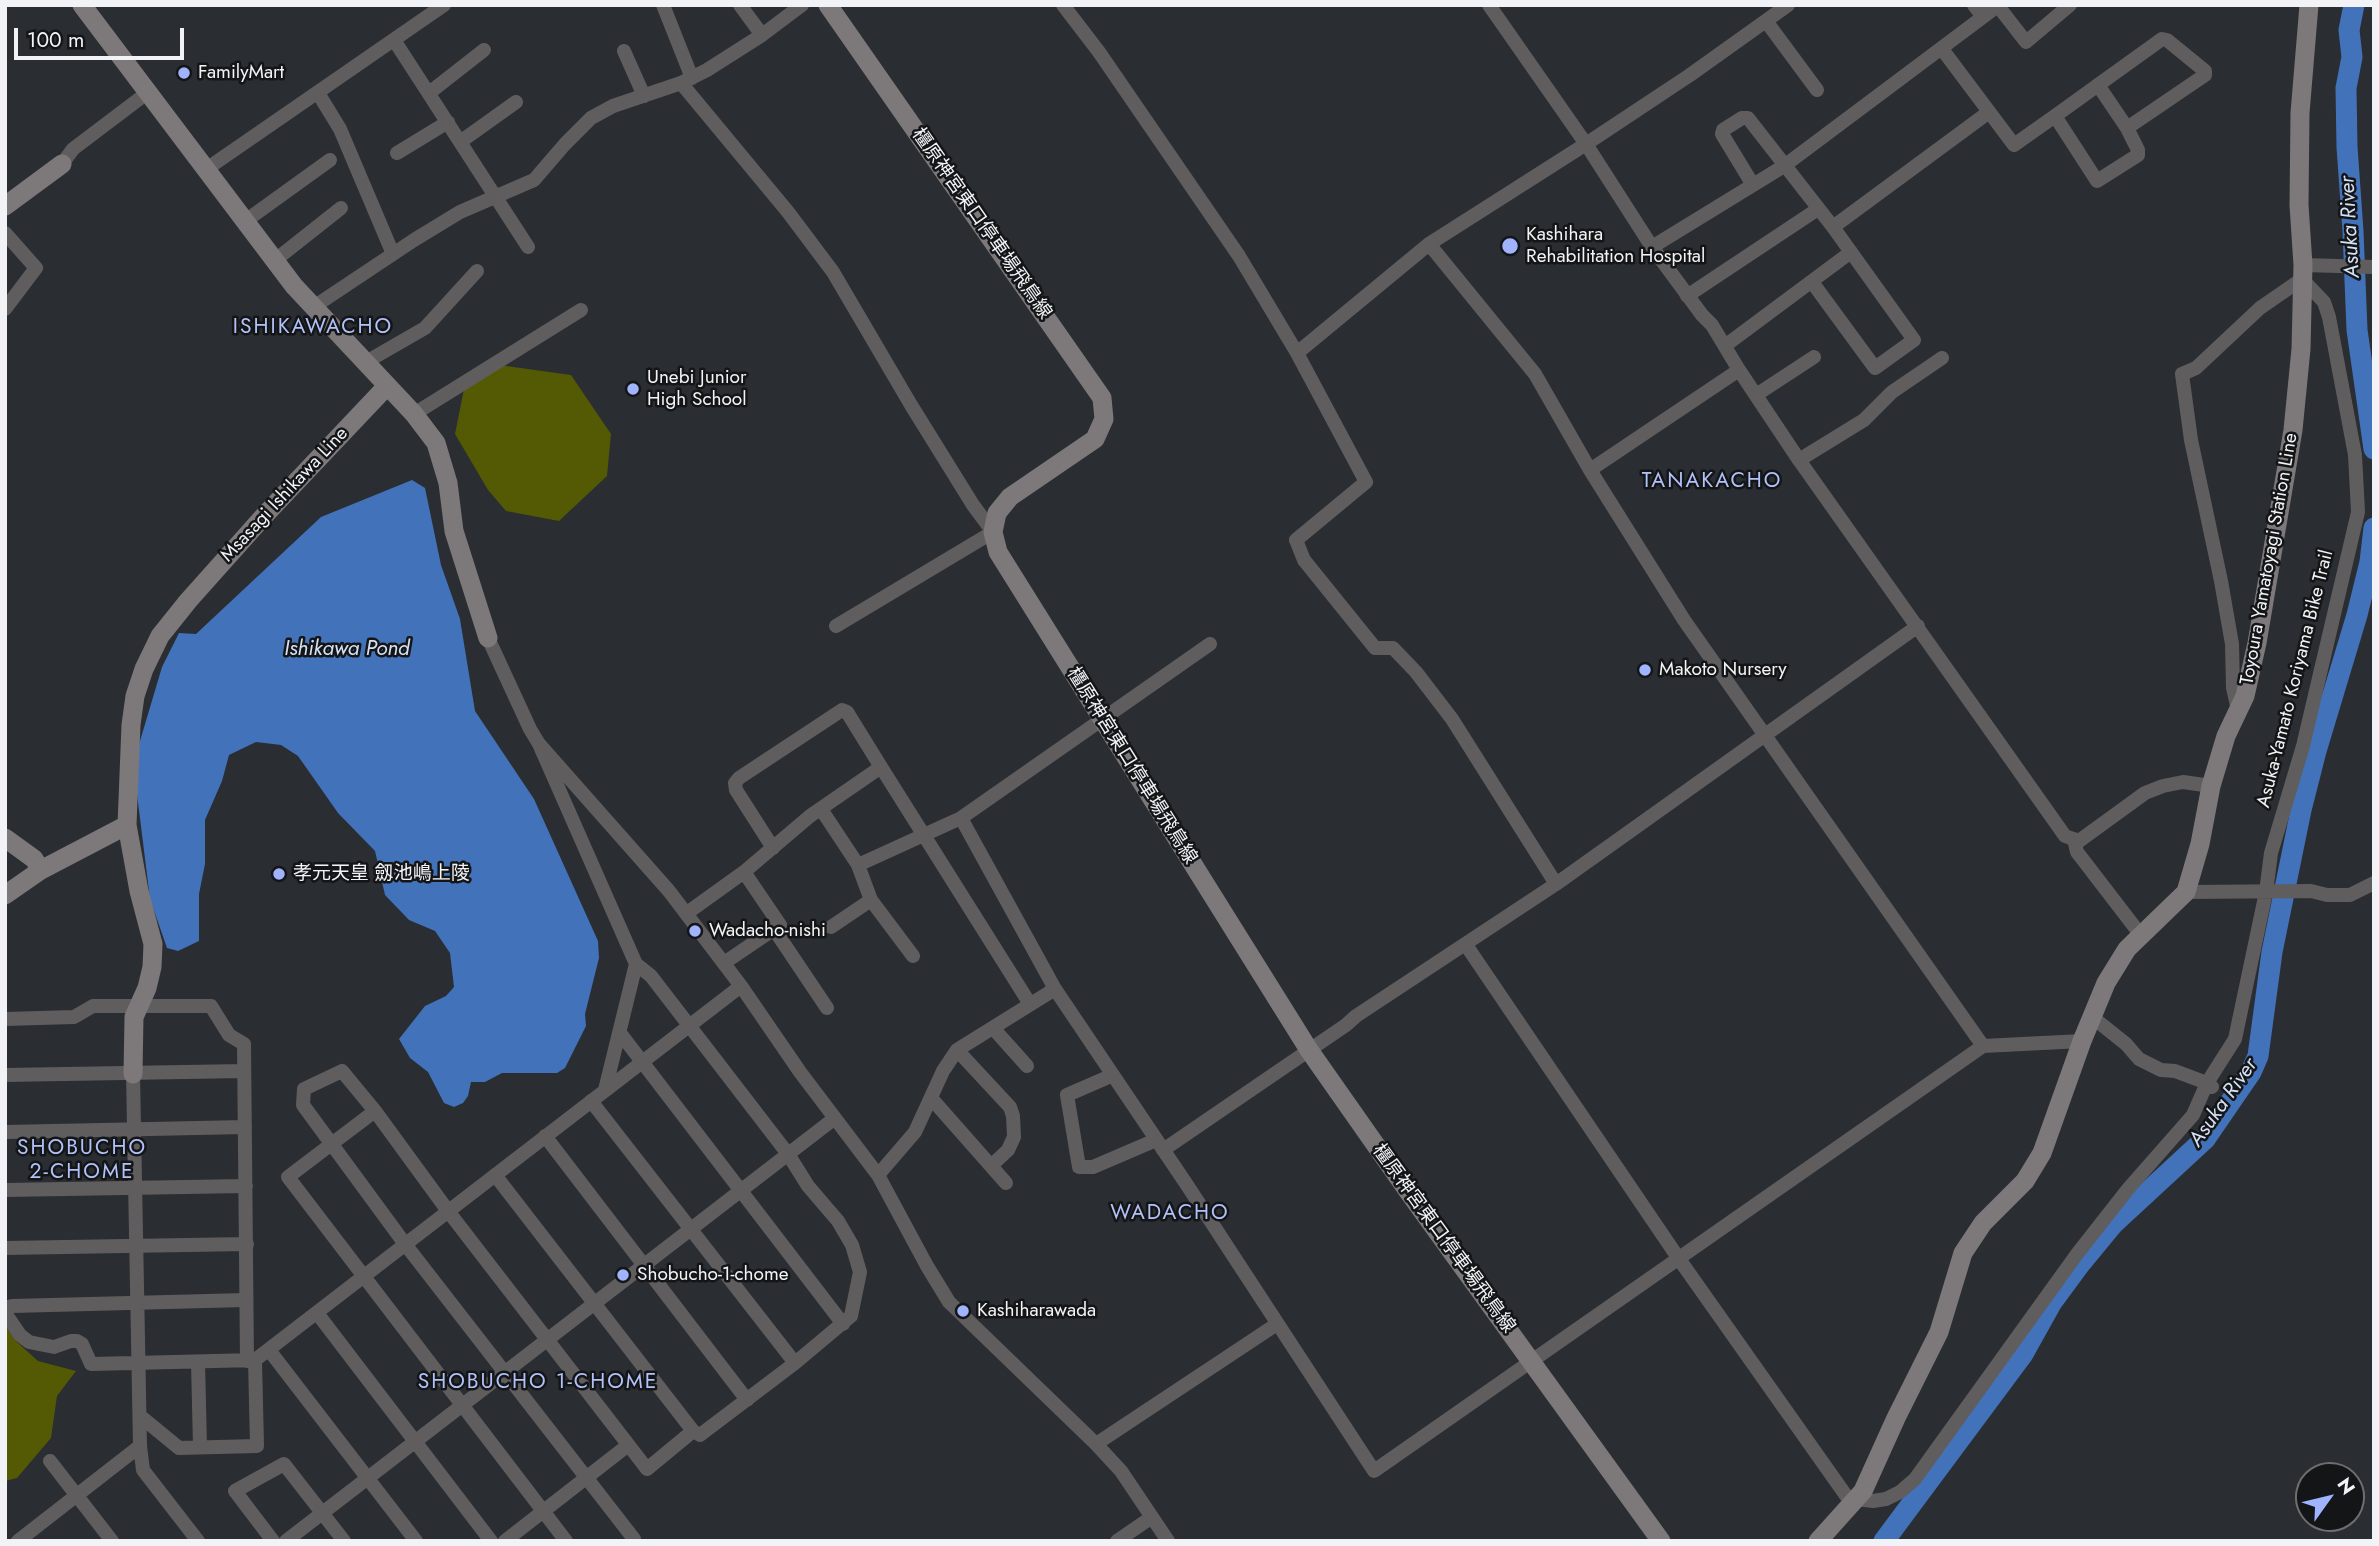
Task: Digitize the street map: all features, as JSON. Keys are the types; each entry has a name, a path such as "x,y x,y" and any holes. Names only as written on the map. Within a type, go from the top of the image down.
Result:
{"main road":[{"path":"82,5 274,261 312,308 414,414 436,443 448,483 454,531 488,638"},
{"name":"橿原神宮東口停車場飛鳥線","path":"828,5 1102,398 1104,419 1095,439 1010,497 996,513 993,532 998,552 1309,1050 1661,1541"},
{"name":"Toyoura Yamatoyagi Station Line","path":"2186,892 2200,844 2211,786 2226,736 2245,696 2257,643 2293,430 2306,270 2299,205 2300,113 2309,5"},
{"path":"5,206 62,164"},
{"name":"Msasagi Ishikawa Line","path":"133,1074 134,1017 147,988 152,967 153,944 139,891 127,825 131,725 135,696 144,669 160,636 231,552 387,386"},
{"path":"5,895 41,870 127,825"},
{"path":"5,838 34,859 41,870"},
{"path":"1818,1541 1854,1502 1869,1479 1939,1332 1964,1254 1983,1223 2025,1181 2042,1153 2091,1016 2106,983 2127,949 2140,934 2186,892"}],"street":[{"path":"205,170 444,5"},
{"path":"663,5 686,81 833,272 911,405 993,532 836,626"},
{"path":"740,5 762,35"},
{"path":"312,308 460,212 534,180 591,118 613,106 686,81 762,35 802,5"},
{"path":"1063,5 1099,52 1232,246 1297,353 1366,482 1296,540 1304,560 1375,648 1393,648 1416,672 1444,709 1556,884"},
{"path":"1489,5 1586,144 1652,247 1726,345 1739,370 1799,460 2065,836 2079,841 2145,793 2163,786 2183,782 2211,786"},
{"path":"1297,353 1429,244 1586,144 1788,5"},
{"path":"1652,247 1784,166 1942,50 1979,11 1998,6 2026,41 2070,5"},
{"path":"1766,21 1817,90"},
{"path":"1942,50 2014,145 2162,39 2167,40 2205,71 2205,75 2127,128"},
{"path":"394,40 528,247"},
{"path":"429,93 484,50"},
{"path":"624,51 645,96"},
{"path":"2055,116 2097,181 2138,155 2127,128 2098,85"},
{"path":"62,164 73,149 147,93"},
{"path":"318,93 340,129 393,254"},
{"path":"460,142 516,102"},
{"path":"1833,227 1989,112"},
{"path":"1753,185 1722,134 1723,130 1742,118 1748,118 1833,227 1914,340 1875,368 1812,282"},
{"path":"397,153 448,122"},
{"path":"244,222 330,160"},
{"path":"274,261 341,208"},
{"path":"1687,296 1818,209"},
{"path":"5,233 36,268 5,309"},
{"path":"1429,244 1535,374 1590,470 1684,620 1983,1046"},
{"path":"1726,345 1851,252"},
{"path":"2238,710 2233,688 2232,644 2191,440 2182,374 2196,368 2260,308 2306,270 2371,268"},
{"name":"Asuka-Yamato Koriyama Bike Trail","path":"1854,1502 1886,1499 1900,1492 1914,1479 2077,1254 2128,1189 2193,1115 2235,1039 2269,892 2271,853 2303,746 2358,512 2355,455 2329,317 2324,302 2306,270"},
{"path":"366,362 425,328 477,271"},
{"path":"414,414 581,310"},
{"path":"1756,395 1814,357"},
{"path":"1799,460 1864,421 1892,392 1942,358"},
{"path":"1590,470 1739,370"},
{"path":"1113,1075 1067,1095 1079,1167 1093,1167 1160,1145 1309,1050 1556,884 1919,626"},
{"path":"488,638 539,744 636,964 651,976 788,1154 808,1186 838,1221 852,1245 860,1272 851,1316 795,1363 700,1435 693,1431 495,1175"},
{"path":"858,865 961,818 1210,644"},
{"path":"774,848 736,790 735,783 837,711 847,712 1030,1004"},
{"path":"539,744 687,913 741,986 800,1072 878,1175 949,1302 1121,1471 1168,1541"},
{"path":"687,913 744,872 821,808 881,767"},
{"path":"821,808 858,865 871,900 913,956"},
{"path":"961,818 1055,989 1374,1471 1983,1046 2082,1041"},
{"path":"2074,839 2077,852 2140,934"},
{"path":"724,963 780,925 744,872"},
{"path":"2186,892 2311,891 2327,895 2350,895 2374,883"},
{"path":"831,927 871,900"},
{"path":"774,929 827,1008"},
{"path":"1466,945 1679,1259 1854,1502"},
{"path":"606,1090 636,964"},
{"path":"246,1300 12,1306 5,1311 20,1335 29,1342 54,1347 77,1341 82,1344 91,1364 251,1361 269,1350 741,986"},
{"path":"878,1175 915,1132 951,1057 957,1050 1055,989"},
{"path":"5,1019 74,1017 93,1006 211,1006 229,1035 244,1044 246,1300 257,1446 180,1448 140,1416"},
{"path":"2091,1016 2126,1044 2139,1059 2161,1070 2175,1071 2210,1085"},
{"path":"993,1028 1027,1066"},
{"path":"620,1033 843,1324"},
{"path":"957,1050 1010,1107 1013,1116 1014,1137 1008,1150 991,1166"},
{"path":"5,1075 244,1071"},
{"path":"634,1539 330,1145 303,1105 304,1089 342,1071 647,1469 693,1431"},
{"path":"133,1074 140,1446 143,1470 198,1541"},
{"path":"931,1098 1006,1183"},
{"path":"591,1101 795,1363"},
{"path":"375,1111 288,1177 566,1541"},
{"path":"286,1541 835,1118"},
{"path":"5,1132 245,1127"},
{"path":"545,1136 747,1400"},
{"path":"5,1190 246,1186"},
{"path":"5,1248 137,1248 247,1244"},
{"path":"317,1313 491,1541"},
{"path":"1096,1444 1278,1324"},
{"path":"269,1350 416,1541"},
{"path":"198,1362 200,1447"},
{"path":"22,1540 140,1446"},
{"path":"505,1541 628,1446"},
{"path":"50,1461 112,1541"},
{"path":"272,1541 235,1491 284,1464 344,1541"},
{"path":"1117,1541 1152,1517"}],"shaded area":[{"path":"499,365 571,375 611,434 607,476 559,521 506,511 488,490 455,434 464,389"},
{"path":"5,1326 17,1342 38,1361 76,1371 57,1396 51,1438 17,1478 5,1481"}],"water":[{"name":"Ishikawa Pond","path":"412,480 425,488 441,565 460,619 475,711 534,799 598,941 599,958 585,1014 586,1026 565,1068 557,1073 502,1073 485,1082 471,1082 468,1096 463,1103 454,1107 444,1103 428,1072 410,1058 399,1039 425,1006 446,996 454,987 450,953 435,931 409,920 385,895 375,851 338,813 298,756 281,745 256,742 229,755 222,781 205,820 205,864 199,894 199,941 178,951 167,948 150,899 136,786 137,751 162,667 179,633 196,634 321,517"}],"waterway":[{"name":"Asuka River","path":"2354,5 2349,30 2352,57 2346,88 2347,147 2357,330 2374,449"},
{"name":"Asuka River","path":"1884,1541 2023,1354 2052,1302 2080,1264 2113,1224 2205,1139 2251,1072 2258,1056 2272,952 2301,810 2357,615 2370,562 2374,528"}],"place":[{"name":"FamilyMart","path":"184,73"},
{"name":"Kashihara Rehabilitation Hospital","path":"1510,246"},
{"name":"Unebi Junior High School","path":"633,389"},
{"name":"Makoto Nursery","path":"1645,670"},
{"name":"孝元天皇 劔池嶋上陵","path":"279,874"},
{"name":"Wadacho-nishi","path":"695,931"},
{"name":"Shobucho-1-chome","path":"623,1275"},
{"name":"Kashiharawada","path":"963,1311"}],"district":[{"name":"ISHIKAWACHO","path":"313,328"},
{"name":"TANAKACHO","path":"1712,482"},
{"name":"SHOBUCHO 2-CHOME","path":"82,1161"},
{"name":"WADACHO","path":"1170,1214"},
{"name":"SHOBUCHO 1-CHOME","path":"538,1383"}]}
